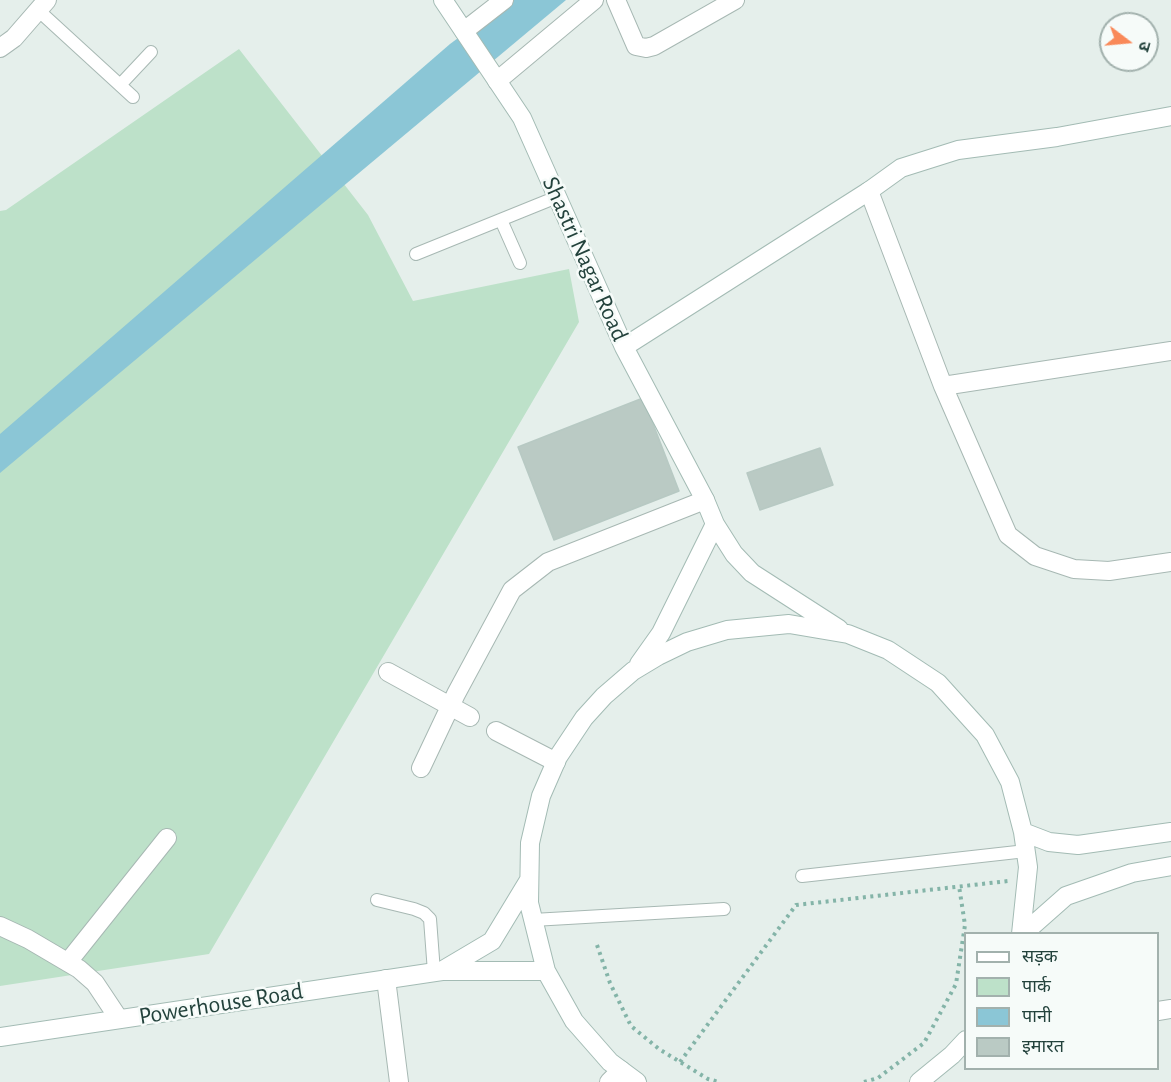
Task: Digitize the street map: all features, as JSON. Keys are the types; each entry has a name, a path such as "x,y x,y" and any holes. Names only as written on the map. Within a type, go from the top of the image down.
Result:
{"street":[{"name":"Shastri Nagar Road","path":"443,0 522,118 624,347 716,524 734,554 752,573 848,634"},
{"path":"459,25 504,0"},
{"path":"494,77 594,0"},
{"path":"616,0 636,46 646,48 654,46 735,0"},
{"path":"0,48 14,38 37,3"},
{"path":"624,347 869,191 901,168 958,150 1057,137 1171,116"},
{"path":"869,191 943,386 1008,535 1035,556 1074,568 1109,571 1171,562"},
{"path":"943,386 1171,351"},
{"path":"421,768 450,706 512,590 548,562 705,500"},
{"path":"633,671 661,633 716,524"},
{"path":"637,1082 615,1076 610,1062 574,1021 546,971 529,903 530,843 541,796 556,762 584,718 604,696 633,671 687,642 727,630 789,624 848,634 888,650 938,683 985,735 1010,782 1025,842 1028,867 1022,932"},
{"path":"388,672 470,717"},
{"path":"496,731 556,762"},
{"path":"1025,842 1078,845 1171,832"},
{"path":"69,962 167,838"},
{"path":"1023,932 1066,896 1132,873 1171,866"},
{"path":"438,971 492,941 530,879"},
{"path":"0,926 69,962 95,984 119,1019"},
{"path":"438,971 546,971"},
{"name":"Powerhouse Road","path":"0,1037 438,971"},
{"path":"386,979 399,1082"},
{"path":"920,1082 964,1042"}],"lane":[{"path":"37,3 133,97"},
{"path":"120,85 151,52"},
{"path":"416,254 557,197"},
{"path":"501,220 520,262"},
{"path":"802,876 1025,842"},
{"path":"377,900 414,909 424,913 430,919 438,971"},
{"path":"533,920 724,909"}],"path":[{"path":"680,1062 796,905 1026,879"},
{"path":"864,1082 878,1078 924,1043 956,984 965,925 960,886"},
{"path":"597,945 610,983 631,1026 659,1049 708,1079 718,1082"}],"green space":[{"path":"239,49 368,215 413,301 569,269 579,322 209,954 0,986 0,211 6,210"}],"water":[{"path":"510,0 566,0 0,473 0,434 450,44"}],"building":[{"path":"643,398 679,491 554,540 518,447"},
{"path":"820,448 833,485 760,510 747,473"}]}
